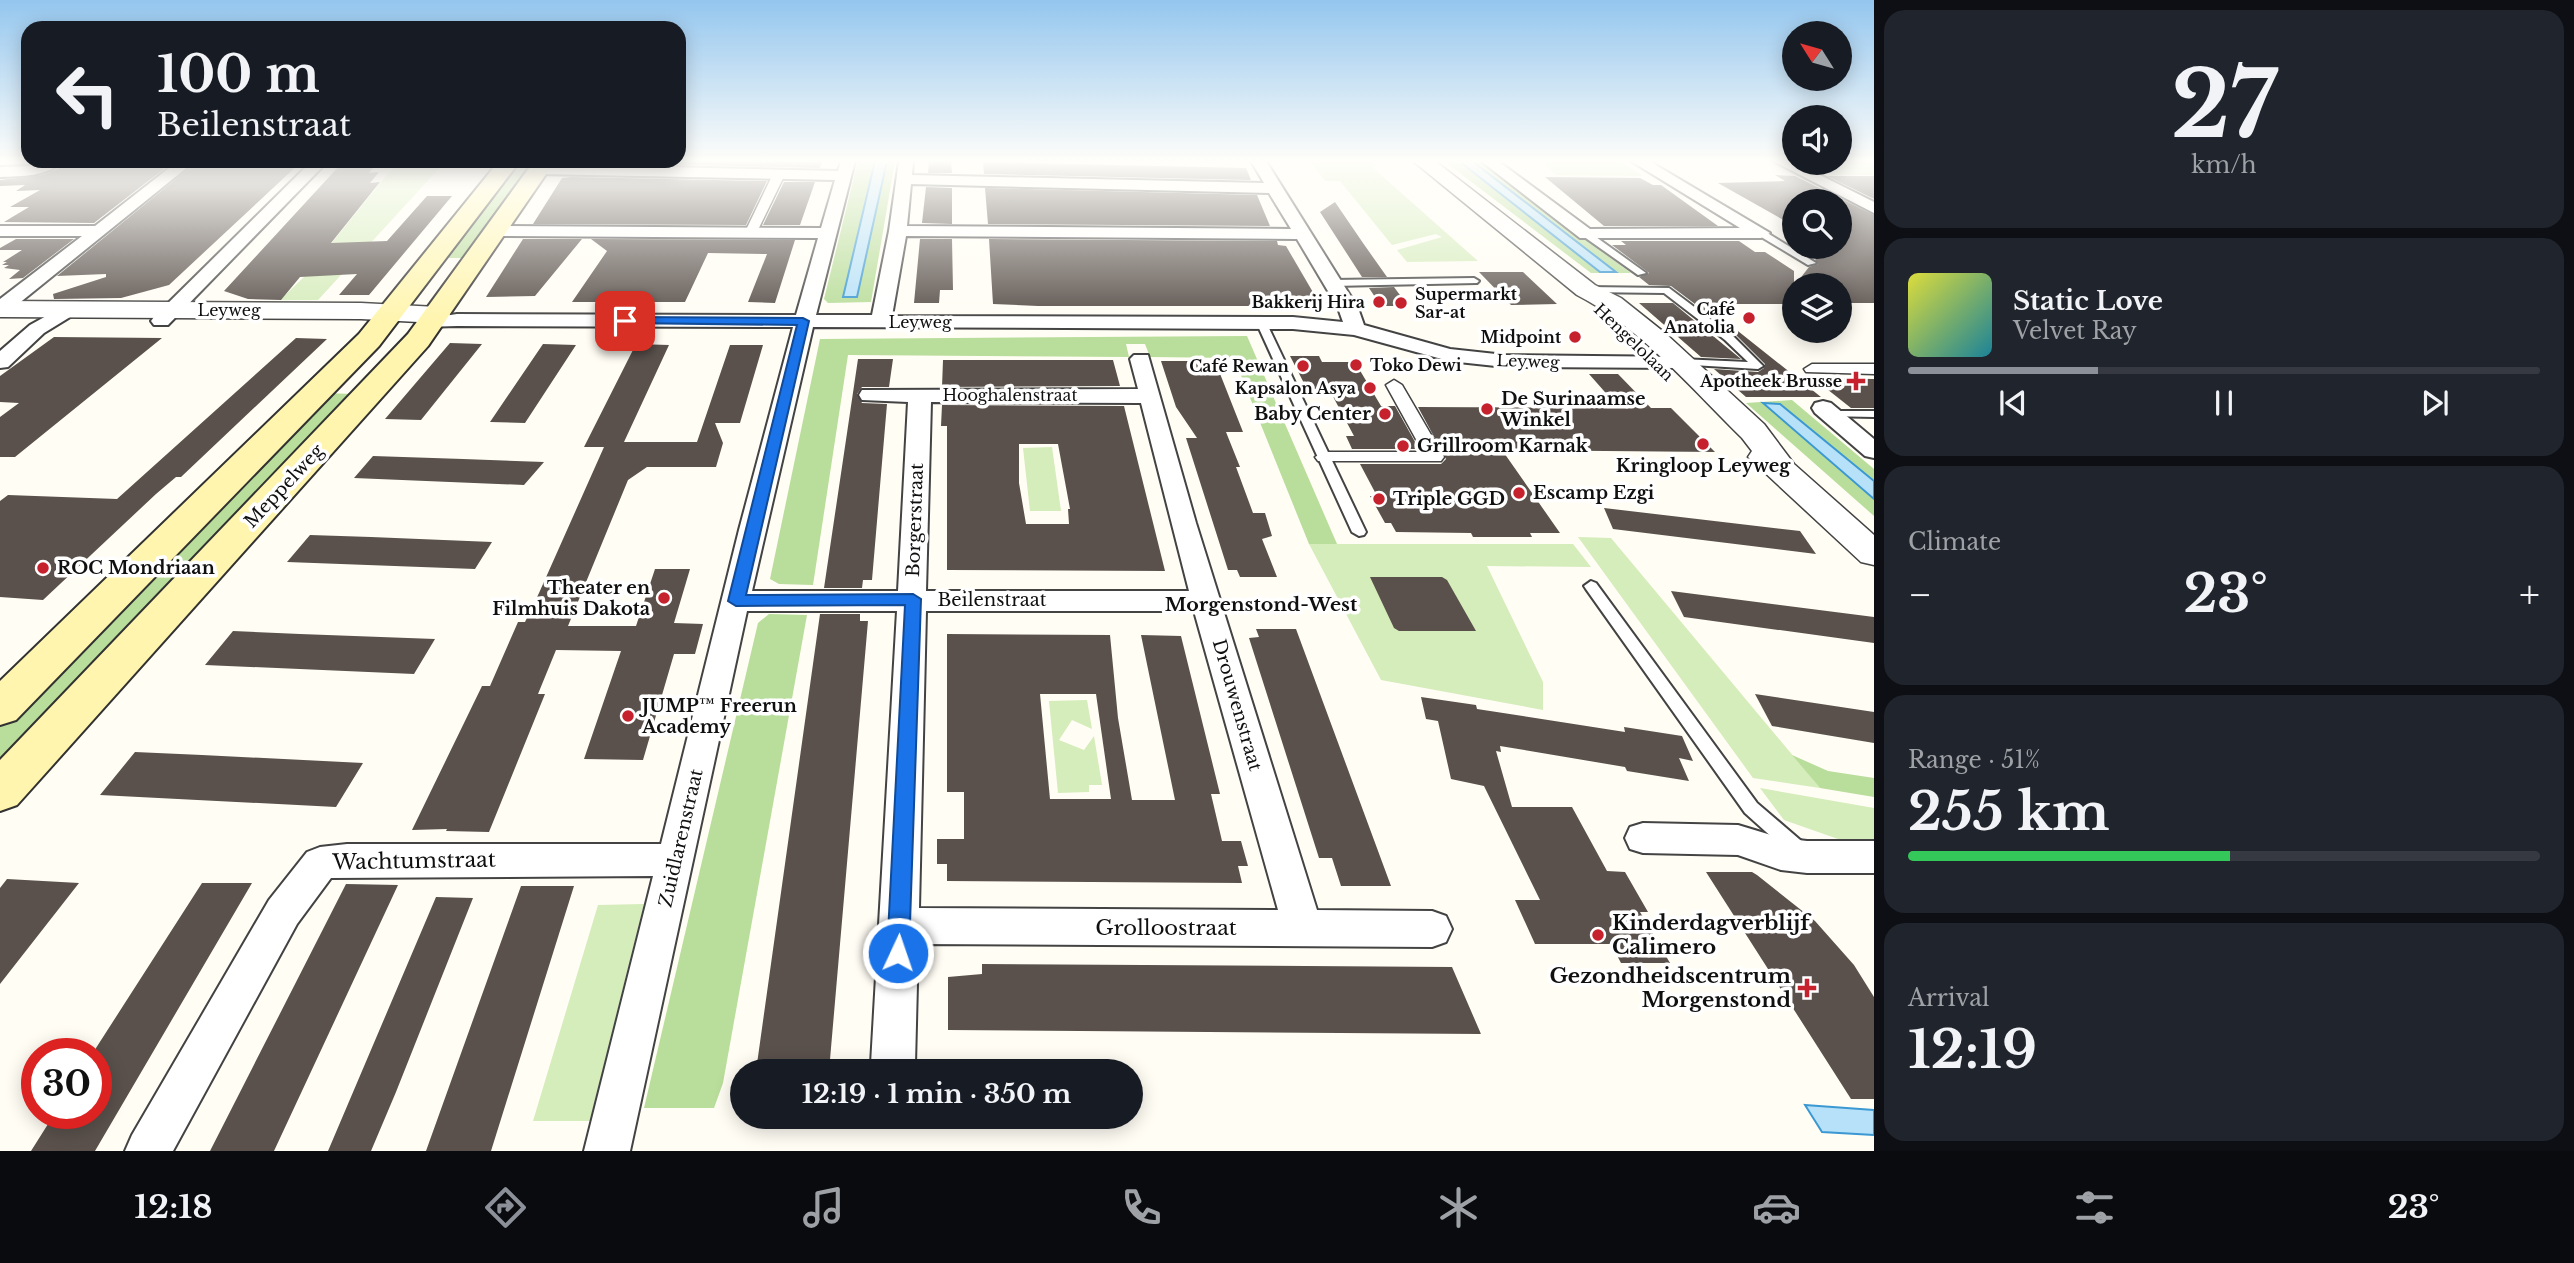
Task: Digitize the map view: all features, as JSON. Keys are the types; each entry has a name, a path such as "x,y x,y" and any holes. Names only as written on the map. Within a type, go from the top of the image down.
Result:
{"main road":[{"path":"0,708 331,379 387,318 468,215"},
{"name":"Meppelweg","path":"0,791 442,319 508,215"}],"street":[{"path":"0,309 120,215"},
{"path":"167,316 268,215"},
{"path":"751,232 759,215"},
{"name":"Zuidlarenstraat","path":"607,1151 803,321 833,215"},
{"path":"881,322 900,215"},
{"path":"1291,215 1348,308 1355,329"},
{"name":"Hengelolaan","path":"1491,215 1586,290 1593,304 1661,361 1727,430 1783,471 1874,554"},
{"path":"1560,215 1586,234 1760,233"},
{"path":"1729,215 1760,233"},
{"path":"898,230 1302,234"},
{"path":"0,231 100,231"},
{"path":"497,231 828,233"},
{"name":"Leyweg","path":"0,309 60,315 1329,325 1355,329 1449,355 1505,361 1661,361"},
{"path":"0,362 60,315"},
{"name":"Leyweg","path":"0,320 60,315"},
{"name":"Drouwenstraat","path":"1140,359 1206,601 1303,929"},
{"path":"1812,369 1874,369"},
{"path":"1324,457 1435,457 1394,385"},
{"name":"Hooghalenstraat","path":"870,395 1149,396"},
{"name":"Borgerstraat","path":"893,1059 920,395"},
{"path":"1826,411 1874,451"},
{"name":"Beilenstraat","path":"736,601 1206,601"},
{"path":"1643,838 1738,840 1781,854 1807,857 1874,857"},
{"name":"Wachtumstraat","path":"148,1151 283,912 320,863 347,860 676,860"},
{"name":"Grolloostraat","path":"900,926 1432,929"}],"lane":[{"path":"1760,233 1811,263"},
{"path":"1586,234 1641,273"},
{"path":"1332,283 1474,281"},
{"name":"Leyweg","path":"1586,290 1666,290 1729,338 1758,366 1661,361"},
{"path":"1262,324 1359,532"},
{"path":"1826,411 1874,414"},
{"path":"1591,586 1751,808 1807,857"}],"green space":[{"path":"355,215 397,215 318,300 280,300 305,276"},
{"path":"474,215 500,215 469,258 441,258"},
{"path":"845,215 862,215 843,296 857,297 875,215 886,215 871,302 828,303 824,299"},
{"path":"1367,215 1426,215 1478,261 1407,262 1397,250 1442,237 1436,234 1392,245"},
{"path":"1514,215 1527,215 1600,272 1615,272 1541,215 1552,215 1631,273 1591,273"},
{"path":"1247,336 1337,544 1309,544 1234,358 1150,357 1145,344 1126,344 1129,357 848,355 813,585 779,584 770,579 820,339"},
{"path":"322,393 354,394 0,771 0,719"},
{"path":"1792,400 1874,469 1874,481 1780,404 1764,404 1874,499 1874,516 1746,403"},
{"path":"1052,447 1061,511 1030,511 1023,448"},
{"path":"1578,537 1611,538 1820,788 1753,778"},
{"path":"1309,544 1573,544 1591,567 1487,566 1543,682 1543,710 1381,680"},
{"path":"769,614 807,615 723,1083 714,1108 644,1108 758,623"},
{"path":"1087,700 1092,729 1072,720 1059,740 1084,750 1094,736 1102,785 1089,785 1089,792 1058,793 1049,701"},
{"path":"1792,755 1828,771 1874,778 1874,797 1820,788"},
{"path":"1760,788 1874,808 1874,839 1838,839 1784,820"},
{"path":"644,904 590,1121 533,1121 598,905"}],"water":[{"path":"862,215 875,215 857,297 843,297"},
{"path":"1527,215 1542,215 1616,272 1600,272"},
{"path":"1763,403 1780,404 1874,481 1874,499"},
{"path":"1805,1105 1874,1110 1874,1135 1822,1132"}],"building":[{"path":"16,215 105,215 94,223 4,222"},
{"path":"132,215 244,215 169,285 121,298 54,299 53,294 106,277 106,274 57,276"},
{"path":"294,215 354,215 331,243 387,241 410,215 436,215 369,295 339,295 357,274 300,277 281,300 248,299 224,291"},
{"path":"539,215 751,215 746,225 533,224"},
{"path":"768,215 804,215 800,225 763,225"},
{"path":"923,215 952,215 952,224 922,223"},
{"path":"987,215 1265,215 1270,226 988,224"},
{"path":"1322,215 1344,215 1387,277 1362,277"},
{"path":"1590,215 1702,215 1718,226 1604,226"},
{"path":"1852,215 1874,215 1874,303 1852,303 1852,273 1804,273 1809,267 1818,264 1815,260 1852,259"},
{"path":"16,239 74,239 23,278 9,279 20,270 4,268 9,265 2,265 7,262 3,262 22,250 0,248"},
{"path":"523,239 582,239 535,296 486,297"},
{"path":"591,239 795,240 775,303 748,302 767,254 708,253 685,302 572,302 607,251"},
{"path":"920,239 952,239 953,290 940,290 939,303 914,303"},
{"path":"989,239 1277,241 1278,245 1286,246 1321,306 993,304"},
{"path":"1621,241 1739,241 1755,252 1765,252 1794,271 1782,273 1782,304 1704,304 1821,397 1746,397 1714,369 1758,372 1765,364 1735,334 1671,286 1649,285 1639,277 1649,273 1612,245 1626,245"},
{"path":"1479,272 1523,272 1557,304 1511,305"},
{"path":"1394,287 1408,306 1381,306 1369,288"},
{"path":"1639,303 1673,303 1741,359 1701,357"},
{"path":"54,337 162,338 15,457 0,457 0,417 19,403 0,402 0,376"},
{"name":"ROC Mondriaan","path":"296,338 327,339 181,477 176,477 156,494 43,600 0,597 0,501 8,495 117,499"},
{"path":"450,343 482,344 421,420 385,419"},
{"path":"543,344 576,345 525,423 490,422"},
{"path":"636,344 669,345 624,442 697,442 730,345 763,345 740,423 715,423 723,443 716,467 647,467 628,480 568,626 636,626 655,569 690,569 674,623 703,624 695,654 674,654 643,760 584,759 621,651 556,650 538,694 545,694 489,832 412,830 482,686 490,686 518,622 525,622 539,593 604,447 584,447"},
{"path":"1290,356 1319,356 1322,362 1355,362 1381,406 1395,406 1419,449 1352,449 1346,436 1354,436 1329,389 1307,389"},
{"path":"858,359 893,359 889,387 862,387 857,394 862,403 887,404 872,580 863,580 862,588 824,588"},
{"path":"943,360 1113,360 1120,386 942,387"},
{"path":"1161,361 1215,361 1243,432 1226,432 1240,467 1236,467 1253,513 1265,513 1272,536 1262,539 1277,577 1240,577 1237,570 1228,570 1186,438 1197,438 1176,407"},
{"path":"1589,374 1618,374 1651,408 1671,408 1715,452 1502,450 1560,533 1530,533 1532,537 1473,537 1471,533 1396,532 1391,523 1385,523 1370,496 1377,496 1360,464 1441,464 1446,459 1418,407 1619,408"},
{"path":"1813,378 1874,379 1874,408 1851,408"},
{"path":"942,405 1124,406 1165,571 947,570 947,426 941,426","holes":["1019,444 1058,444 1070,509 1069,524 1026,524 1019,483"]},
{"path":"373,456 544,462 524,485 354,478"},
{"path":"1604,508 1800,531 1816,554 1613,529"},
{"path":"310,535 492,542 475,569 287,562"},
{"path":"1370,577 1442,577 1447,580 1476,631 1399,631 1394,628"},
{"path":"1671,591 1874,617 1874,643 1684,617"},
{"path":"820,614 860,614 860,621 868,621 830,1059 758,1059"},
{"path":"1256,629 1296,629 1391,886 1341,886 1332,858 1319,858 1249,638 1259,637"},
{"path":"233,631 435,639 414,674 205,665"},
{"path":"947,634 1110,635 1118,718 1132,800 1175,800 1141,635 1181,636 1220,794 1211,794 1222,841 1241,841 1248,866 1238,866 1242,883 947,881 947,864 937,864 937,839 964,839 964,792 947,792","holes":["1040,694 1096,694 1111,799 1050,799"]},
{"path":"1755,694 1874,712 1874,743 1772,726"},
{"path":"1421,697 1476,705 1477,709 1625,732 1624,727 1682,736 1693,761 1679,758 1689,781 1627,771 1625,767 1500,746 1501,752 1496,751 1512,807 1572,807 1607,871 1625,872 1648,912 1640,912 1670,963 1621,963 1611,944 1535,944 1515,900 1540,900 1484,786 1451,779 1438,721 1426,719"},
{"path":"135,752 363,763 336,807 100,795"},
{"path":"1706,872 1752,872 1757,875 1815,921 1854,965 1874,997 1874,1099 1851,1099"},
{"path":"7,879 79,883 0,984 0,888"},
{"path":"202,883 252,883 112,1122 112,1038 102,1038"},
{"path":"346,884 398,885 274,1151 210,1151"},
{"path":"521,886 574,886 491,1151 426,1151"},
{"path":"436,897 473,898 371,1151 328,1151"},
{"path":"982,964 1452,967 1481,1034 948,1030 948,977 982,974"},
{"path":"45,1129 108,1129 95,1151 31,1151"}],"place":[{"name":"Bakkerij Hira","path":"1379,302"},
{"name":"Supermarkt Sar-at","path":"1401,303"},
{"name":"Café Anatolia","path":"1749,318"},
{"name":"Midpoint","path":"1575,337"},
{"name":"Toko Dewi","path":"1356,365"},
{"name":"Café Rewan","path":"1303,366"},
{"name":"Apotheek Brusse","path":"1856,381"},
{"name":"Kapsalon Asya","path":"1370,388"},
{"name":"De Surinaamse Winkel","path":"1487,409"},
{"name":"Baby Center","path":"1385,414"},
{"name":"Kringloop Leyweg","path":"1703,444"},
{"name":"Grillroom Karnak","path":"1403,446"},
{"name":"Escamp Ezgi","path":"1519,493"},
{"name":"Triple GGD","path":"1379,499"},
{"name":"ROC Mondriaan","path":"43,568"},
{"name":"Theater en Filmhuis Dakota","path":"664,598"},
{"name":"JUMP™ Freerun Academy","path":"628,716"},
{"name":"Kinderdagverblijf Calimero","path":"1598,935"},
{"name":"Gezondheidscentrum Morgenstond","path":"1807,988"}],"district":[{"name":"Morgenstond-West","path":"1261,604"}],"route":[{"path":"625,321 803,321 736,601 913,599 898,953"}]}
